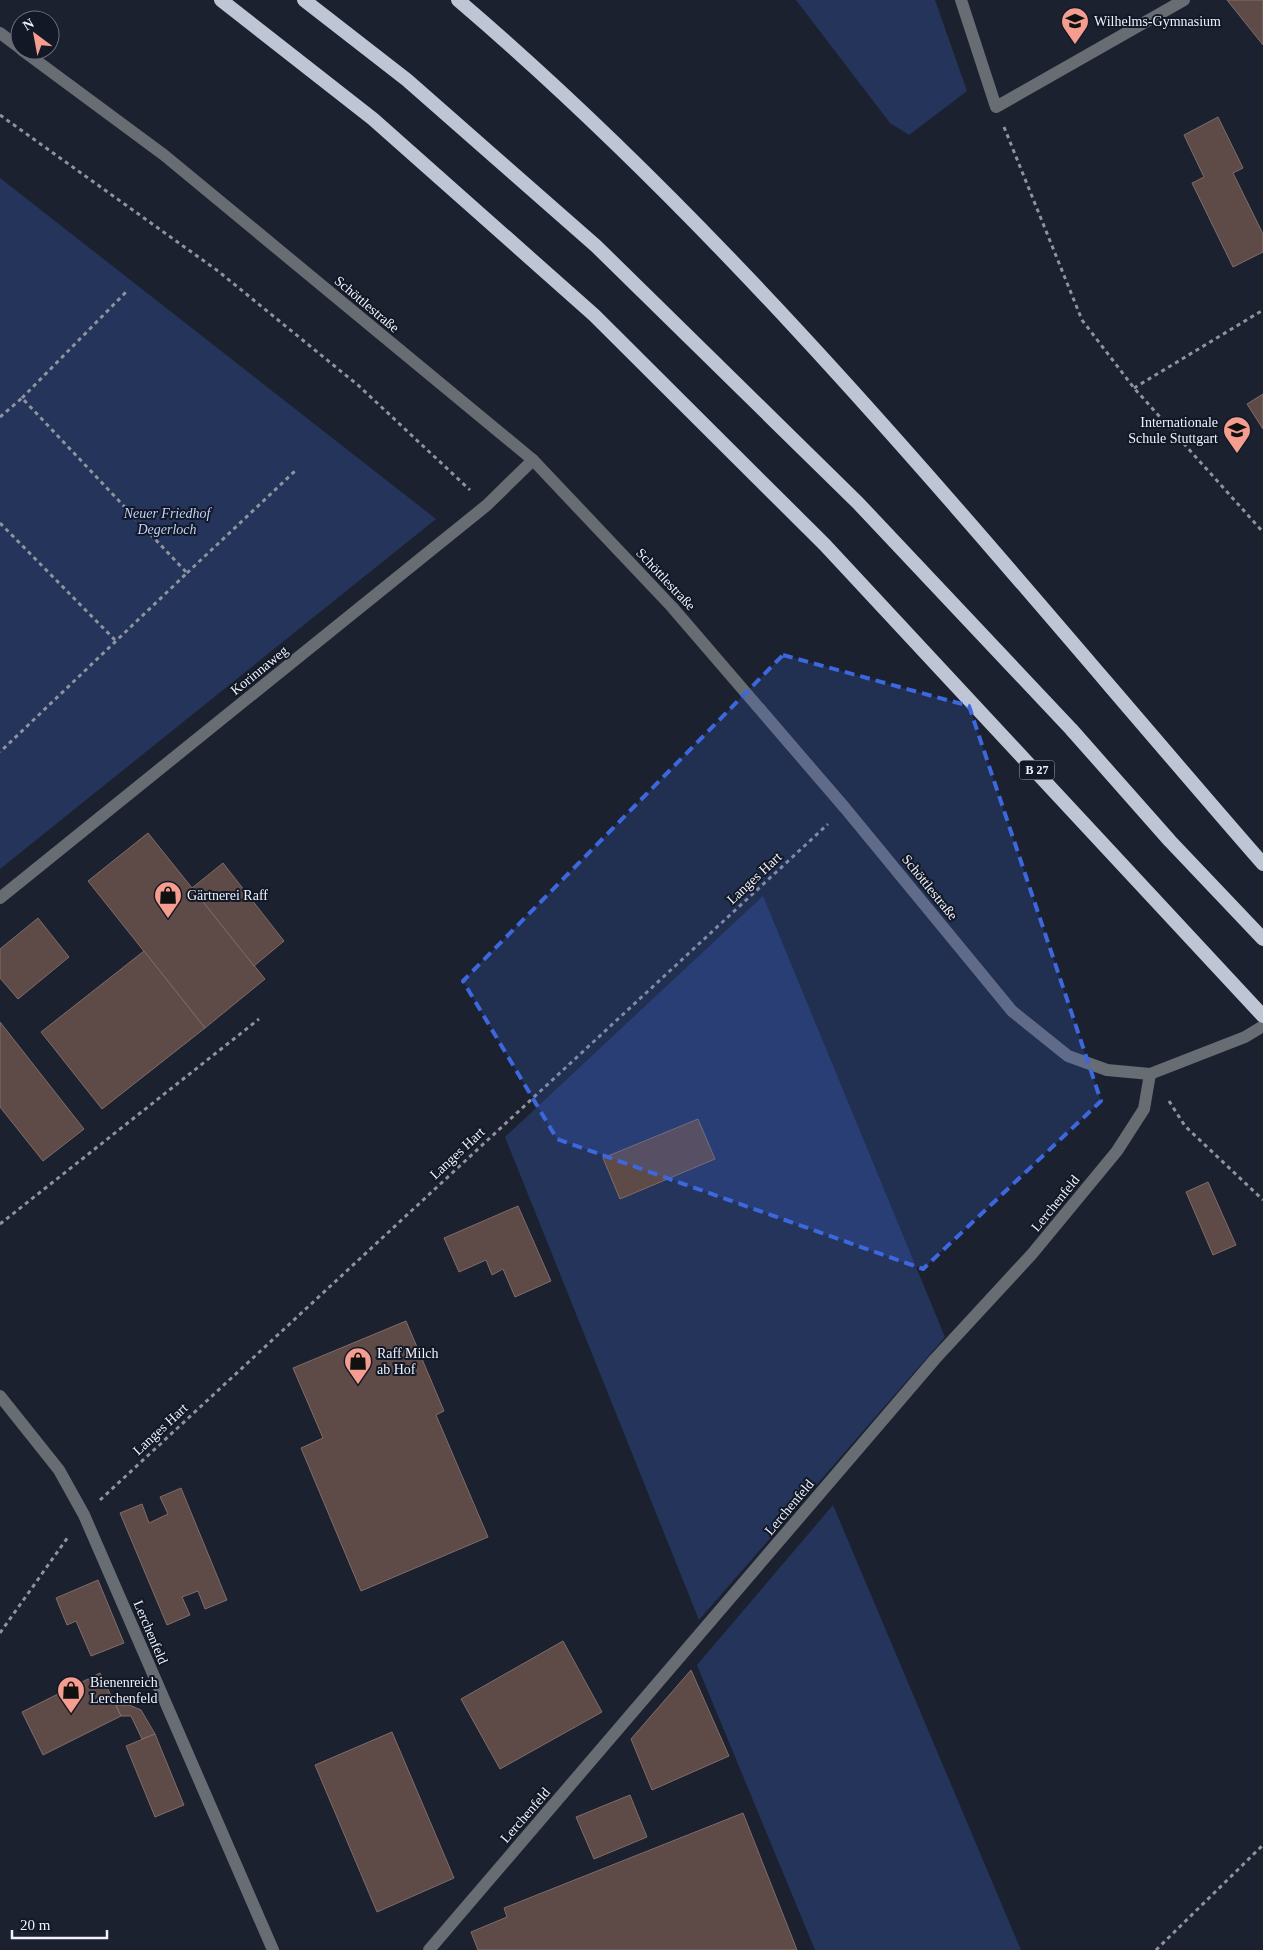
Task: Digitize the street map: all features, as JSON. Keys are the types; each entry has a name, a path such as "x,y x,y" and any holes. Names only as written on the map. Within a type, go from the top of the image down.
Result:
{"highway":[{"name":"B 27","path":"221,0 373,120 594,315 825,545 1263,1016"},
{"path":"304,0 407,80 596,246 858,503 1071,729 1170,841 1263,939"},
{"path":"458,0 623,150 776,308 1027,588 1263,864"}],"street":[{"path":"961,0 996,107 1184,0"},
{"name":"Schöttlestraße","path":"36,60 164,156 532,460 672,607 845,808 1012,1011 1068,1056 1107,1070 1150,1074 1245,1037 1263,1026"},
{"name":"Korinnaweg","path":"0,898 487,505 532,460"},
{"name":"Lerchenfeld","path":"429,1950 935,1359 1032,1254 1117,1151 1144,1109 1150,1074"},
{"name":"Lerchenfeld","path":"0,1396 59,1470 84,1515 273,1950"}],"path":[{"path":"996,107 1082,320 1134,388 1263,532"},
{"path":"0,115 54,151 225,277 359,386 487,505"},
{"path":"0,417 22,398 128,291"},
{"path":"1134,388 1263,310"},
{"path":"22,398 187,573"},
{"path":"0,752 295,471"},
{"path":"0,523 116,642"},
{"name":"Langes Hart","path":"0,1632 84,1515 845,808"},
{"path":"0,1224 259,1019"},
{"path":"1150,1074 1185,1126 1263,1200"},
{"path":"1156,1950 1263,1845"}],"highlighted area":[{"path":"783,655 969,706 1101,1101 923,1269 557,1139 463,981"}],"green space":[{"path":"796,0 935,0 967,91 909,135 890,123"},
{"name":"Neuer Friedhof Degerloch","path":"0,178 436,519 0,869"},
{"path":"763,896 945,1337 699,1620 505,1137"},
{"path":"833,1505 1021,1950 815,1950 697,1665"}],"building":[{"path":"1227,0 1263,0 1263,45"},
{"path":"1218,117 1243,168 1233,173 1263,234 1263,252 1233,267 1192,183 1204,177 1184,135"},
{"name":"Internationale Schule Stuttgart","path":"1263,394 1263,429 1247,404"},
{"name":"Gärtnerei Raff","path":"148,833 265,979 205,1028 88,881"},
{"path":"223,863 284,941 254,966 192,888"},
{"path":"38,918 69,957 18,999 0,978 0,949"},
{"path":"144,951 205,1028 102,1109 41,1032"},
{"path":"0,1022 84,1129 43,1161 0,1107"},
{"path":"698,1119 715,1159 620,1199 603,1158"},
{"path":"1208,1182 1236,1245 1213,1255 1186,1192"},
{"path":"518,1206 551,1281 515,1297 503,1269 492,1275 486,1260 459,1272 444,1238"},
{"path":"406,1321 444,1411 436,1415 488,1537 361,1591 301,1448 323,1438 293,1368"},
{"path":"181,1488 227,1600 205,1609 198,1591 182,1597 190,1615 167,1625 120,1513 142,1504 149,1523 168,1514 160,1497"},
{"path":"98,1580 124,1643 91,1656 76,1621 67,1625 56,1598"},
{"path":"563,1641 602,1712 500,1769 461,1699"},
{"path":"691,1670 729,1756 652,1790 631,1739"},
{"name":"Bienenreich Lerchenfeld","path":"100,1673 121,1716 43,1755 22,1712"},
{"path":"116,1705 129,1705 141,1710 155,1734 142,1739 131,1716 121,1716"},
{"path":"392,1732 454,1878 377,1912 315,1765"},
{"path":"155,1734 184,1805 155,1817 126,1746"},
{"path":"630,1795 647,1837 594,1859 576,1817"},
{"path":"743,1813 797,1950 478,1950 471,1932 507,1917 504,1908"}],"place":[{"name":"Wilhelms-Gymnasium","path":"1075,45"},
{"name":"Internationale Schule Stuttgart","path":"1237,454"},
{"name":"Gärtnerei Raff","path":"168,919"},
{"name":"Raff Milch ab Hof","path":"358,1385"},
{"name":"Bienenreich Lerchenfeld","path":"71,1714"}]}
